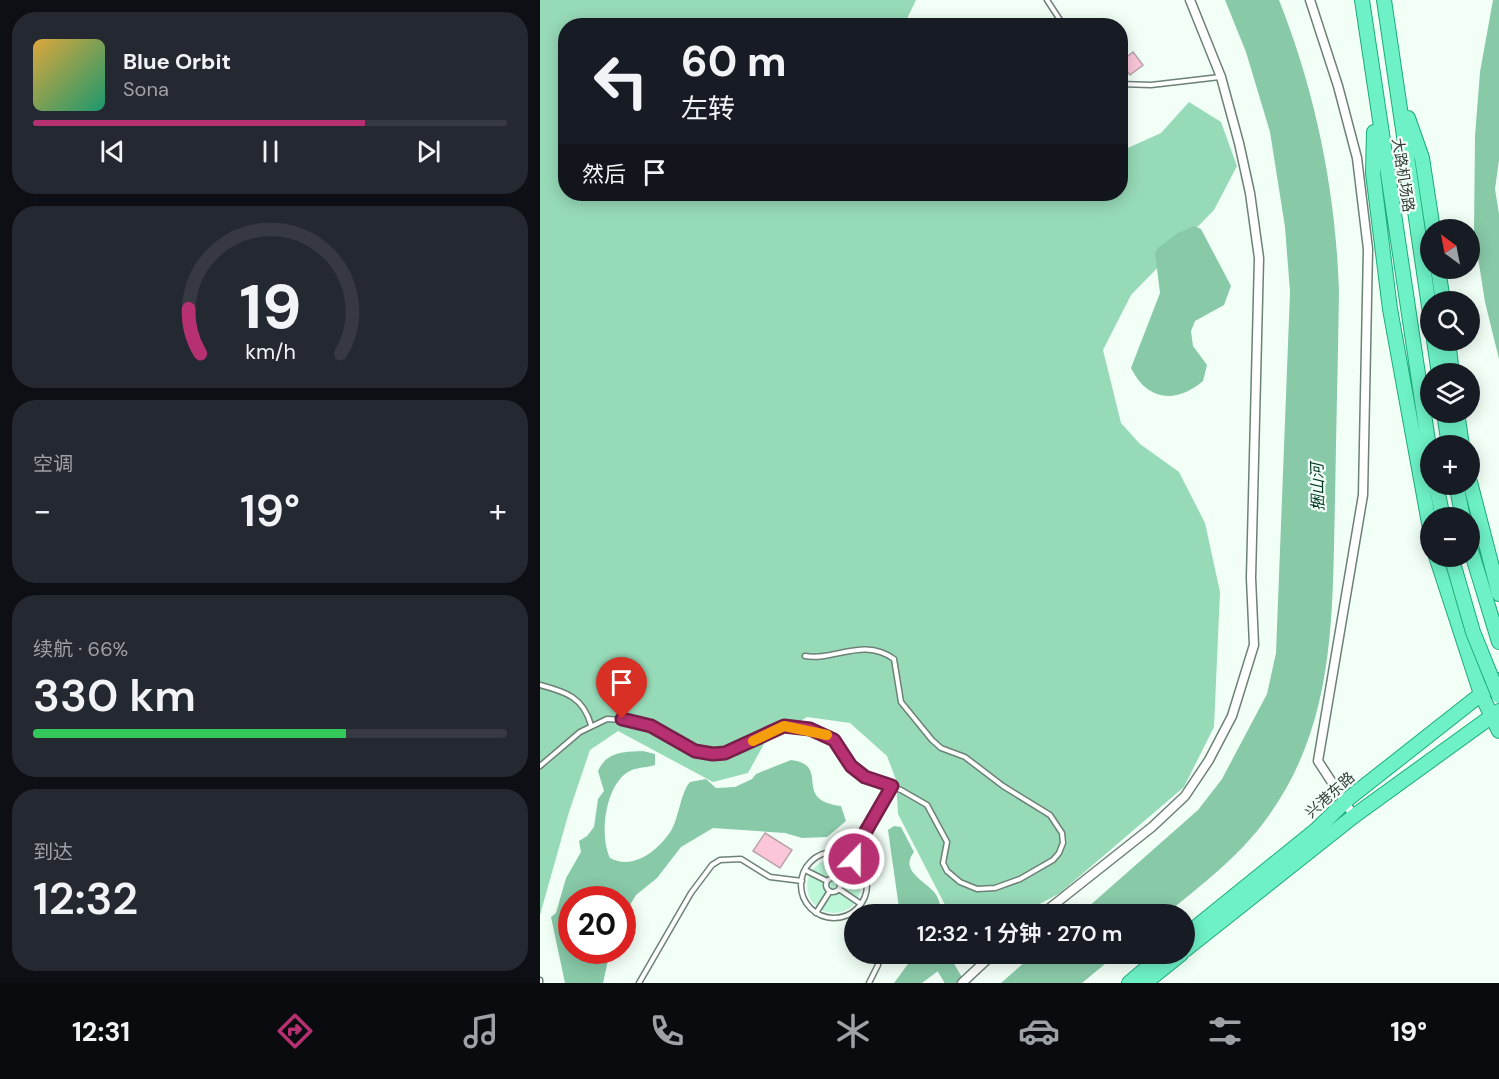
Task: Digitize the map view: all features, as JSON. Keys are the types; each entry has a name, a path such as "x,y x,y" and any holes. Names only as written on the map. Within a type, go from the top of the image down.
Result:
{"main road":[{"name":"大路机场路","path":"1362,0 1374,94 1427,435"},
{"name":"大路机场路","path":"1384,0 1427,291"},
{"path":"1397,81 1422,158 1431,219"},
{"path":"1374,94 1373,173 1390,309 1426,507"},
{"path":"1473,495 1499,594"},
{"path":"1440,567 1481,694 1495,714 1499,731"},
{"path":"1454,567 1473,632 1499,696"},
{"path":"1476,567 1499,642"},
{"name":"兴港东路","path":"1195,928 1316,830 1345,802 1499,680"},
{"name":"兴港东路","path":"1195,943 1354,816 1495,714"},
{"path":"1129,983 1151,964"},
{"path":"1145,983 1169,964"}],"street":[{"path":"1055,904 1152,827 1185,796 1209,760 1232,716 1254,645 1251,578 1259,258 1250,193 1221,77 1190,0"},
{"path":"1310,0 1338,86 1357,158 1368,249 1363,495 1318,761 1354,816"},
{"path":"962,983 982,964"}],"lane":[{"path":"1047,0 1059,18"},
{"path":"1128,85 1143,86 1221,77"},
{"path":"540,766 563,744 591,725 607,719 638,722 660,730 695,751 713,754 732,750 784,726 798,727 828,736 857,772 865,777 919,798 934,814 947,842 943,863 947,871 968,886 984,890 1005,885 1032,873 1059,853 1062,833 1050,815 1009,790 965,758 941,748 914,720 901,702 894,659 888,655 861,650 805,656"},
{"path":"540,685 570,693 578,699 591,725"},
{"path":"838,889 837,879 892,786"},
{"path":"816,913 830,891 838,889 861,903 867,887 862,867 851,857 834,852 814,859 805,870 802,881 804,899 816,913 829,918 844,916"},
{"path":"639,983 691,893 712,865 720,860 741,859 770,877 802,881"},
{"path":"805,870 827,881 837,879"},
{"path":"827,881 826,885 830,891"},
{"path":"869,983 878,964"}],"shaded area":[{"path":"540,0 916,0 907,18 558,18 558,201 1128,201 1128,148 1161,133 1189,102 1221,122 1237,166 1214,210 1131,295 1103,350 1121,423 1140,444 1179,472 1205,523 1220,592 1214,727 1184,787 1060,893 1040,904 944,904 898,814 896,780 887,756 850,723 807,717 764,744 748,773 713,782 618,731 590,750 569,812 540,915"},
{"path":"834,859 844,861 853,867 860,881 859,896 854,904 844,904 844,911 834,913 824,911 815,905 809,896 807,886 809,876 815,867 824,861"}],"water":[{"name":"捆山河","path":"1225,0 1279,0 1304,71 1322,144 1334,218 1339,292 1333,584 1326,666 1307,744 1290,781 1267,818 1232,858 1178,904 1091,904 1198,810 1222,779 1267,694 1276,653 1290,292 1285,227 1270,132 1246,52"},
{"path":"1493,0 1499,0 1499,160 1495,189 1499,214 1499,359 1480,270 1480,219 1474,219 1475,136 1480,72"},
{"path":"1194,226 1201,229 1231,286 1224,305 1195,321 1191,331 1193,346 1207,365 1203,381 1183,393 1163,396 1145,387 1131,368 1160,293 1155,253 1159,247 1178,233"},
{"path":"643,751 655,754 655,765 628,772 620,779 609,800 605,837 610,858 619,861 637,860 661,844 672,829 684,792 690,782 706,779 716,788 735,787 752,779 756,774 791,760 803,763 809,768 818,797 826,803 841,806 846,821 827,837 802,838 785,833 713,828 681,847 657,878 636,895 636,886 564,886 581,852 579,841 587,836 594,827 598,799 604,791 598,771 611,756 623,752"},
{"path":"894,826 901,827 914,852 910,859 911,870 935,893 940,904 898,904 888,830"},
{"path":"558,906 558,950 551,917 556,913"},
{"path":"561,964 607,964 603,983 565,983"},
{"path":"908,964 952,964 943,973 938,971 922,983 894,983"},
{"path":"1023,964 1105,964 1082,983 1001,983"}],"building":[{"path":"1133,52 1143,65 1130,75 1128,72 1128,56"},
{"path":"765,833 792,850 780,868 753,851"}],"waterway":[{"path":"945,966 955,983"}],"slow traffic":[{"path":"753,741 784,726 798,727 827,735"}],"route":[{"path":"622,719 651,726 695,751 713,754 725,753 784,726 810,729 828,736 834,740 857,772 892,786 851,857 854,859"}]}
